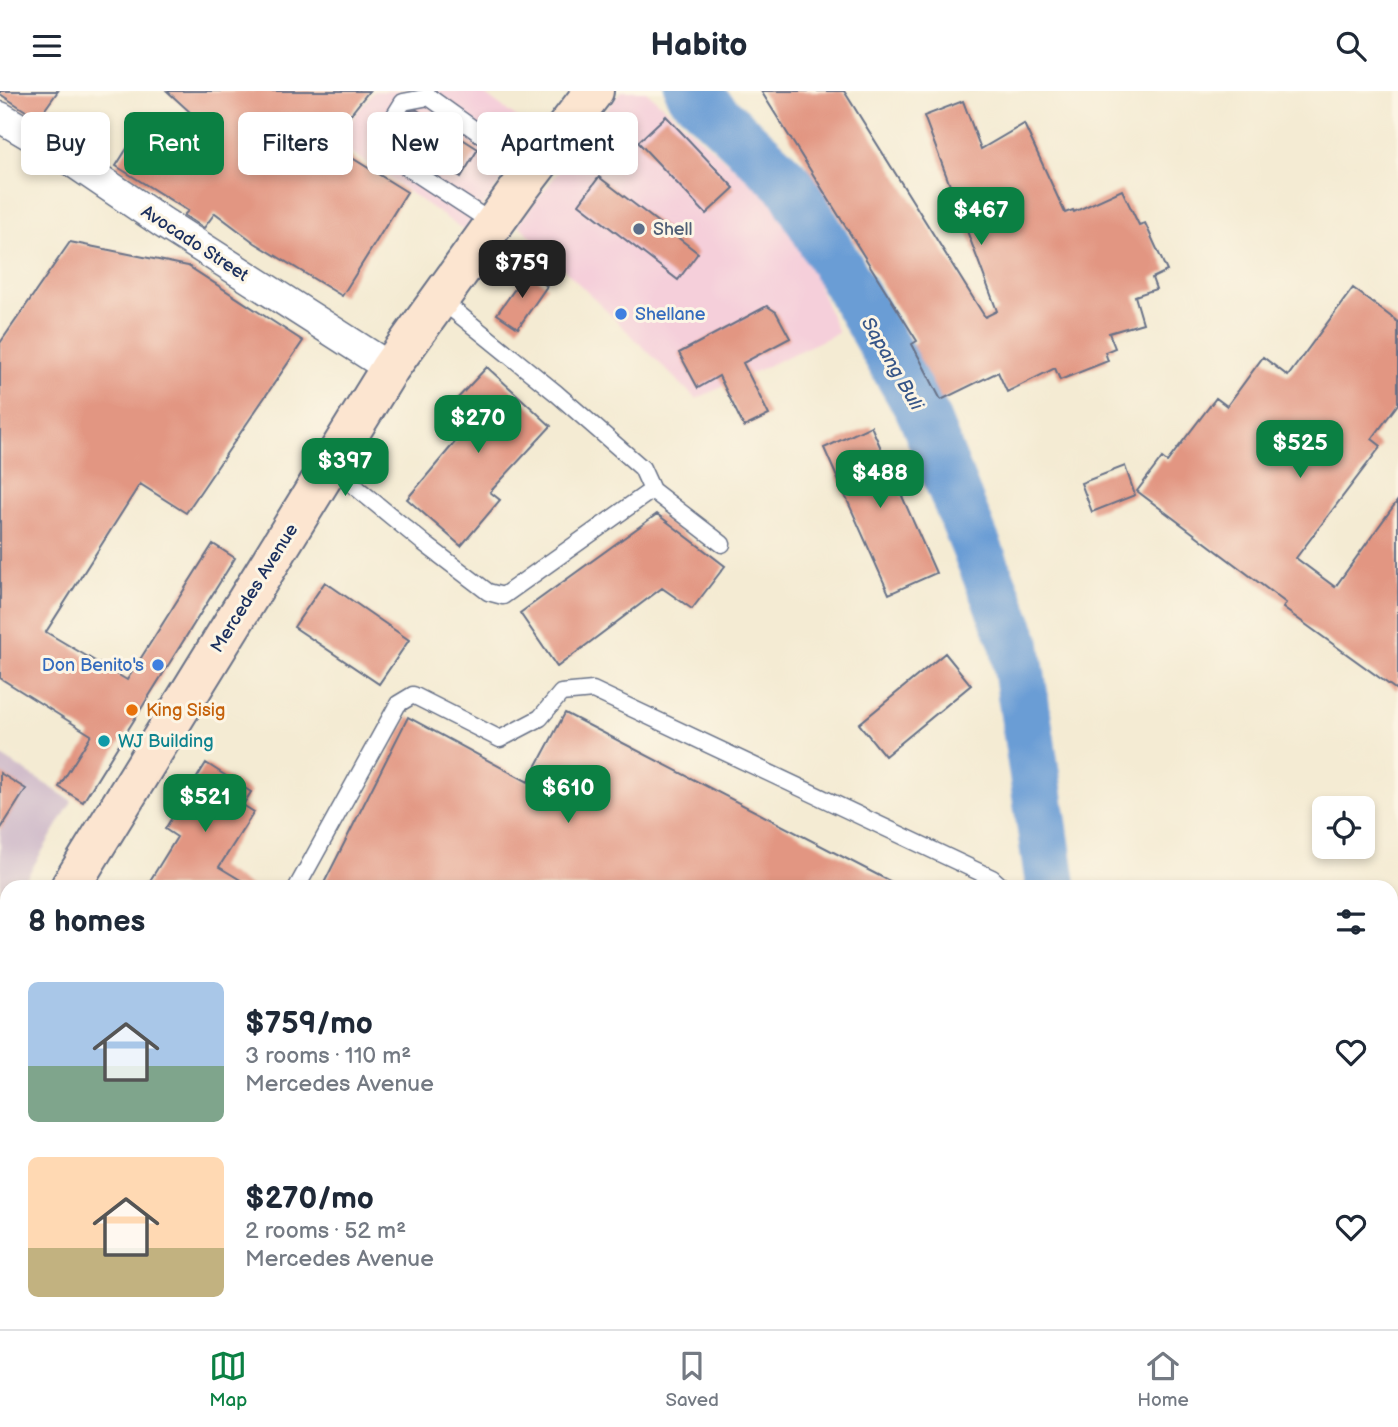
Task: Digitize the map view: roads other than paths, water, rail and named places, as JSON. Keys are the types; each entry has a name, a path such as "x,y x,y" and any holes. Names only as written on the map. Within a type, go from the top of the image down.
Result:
{"main road":[{"name":"Mercedes Avenue","path":"578,112 594,91"},
{"name":"Mercedes Avenue","path":"74,880 390,368 529,175"}],"street":[{"name":"Avocado Street","path":"0,117 56,150 174,230 390,368"}],"lane":[{"path":"477,131 429,97 403,102 390,123 386,145 402,164 494,224"},
{"path":"440,299 556,393 642,468 652,490 722,544"},
{"path":"330,466 488,592 503,596 652,490"},
{"path":"300,880 398,704 412,695 499,739 540,718 561,693 593,690 994,880"}],"waterway":[{"name":"Sapang Buli","path":"690,91 791,186 922,412 1015,643 1050,880"}],"place":[{"name":"Shell","path":"639,229"},
{"name":"Shellane","path":"621,314"},
{"name":"Don Benito's","path":"158,665"},
{"name":"King Sisig","path":"132,710"},
{"name":"WJ Building","path":"104,741"}]}
